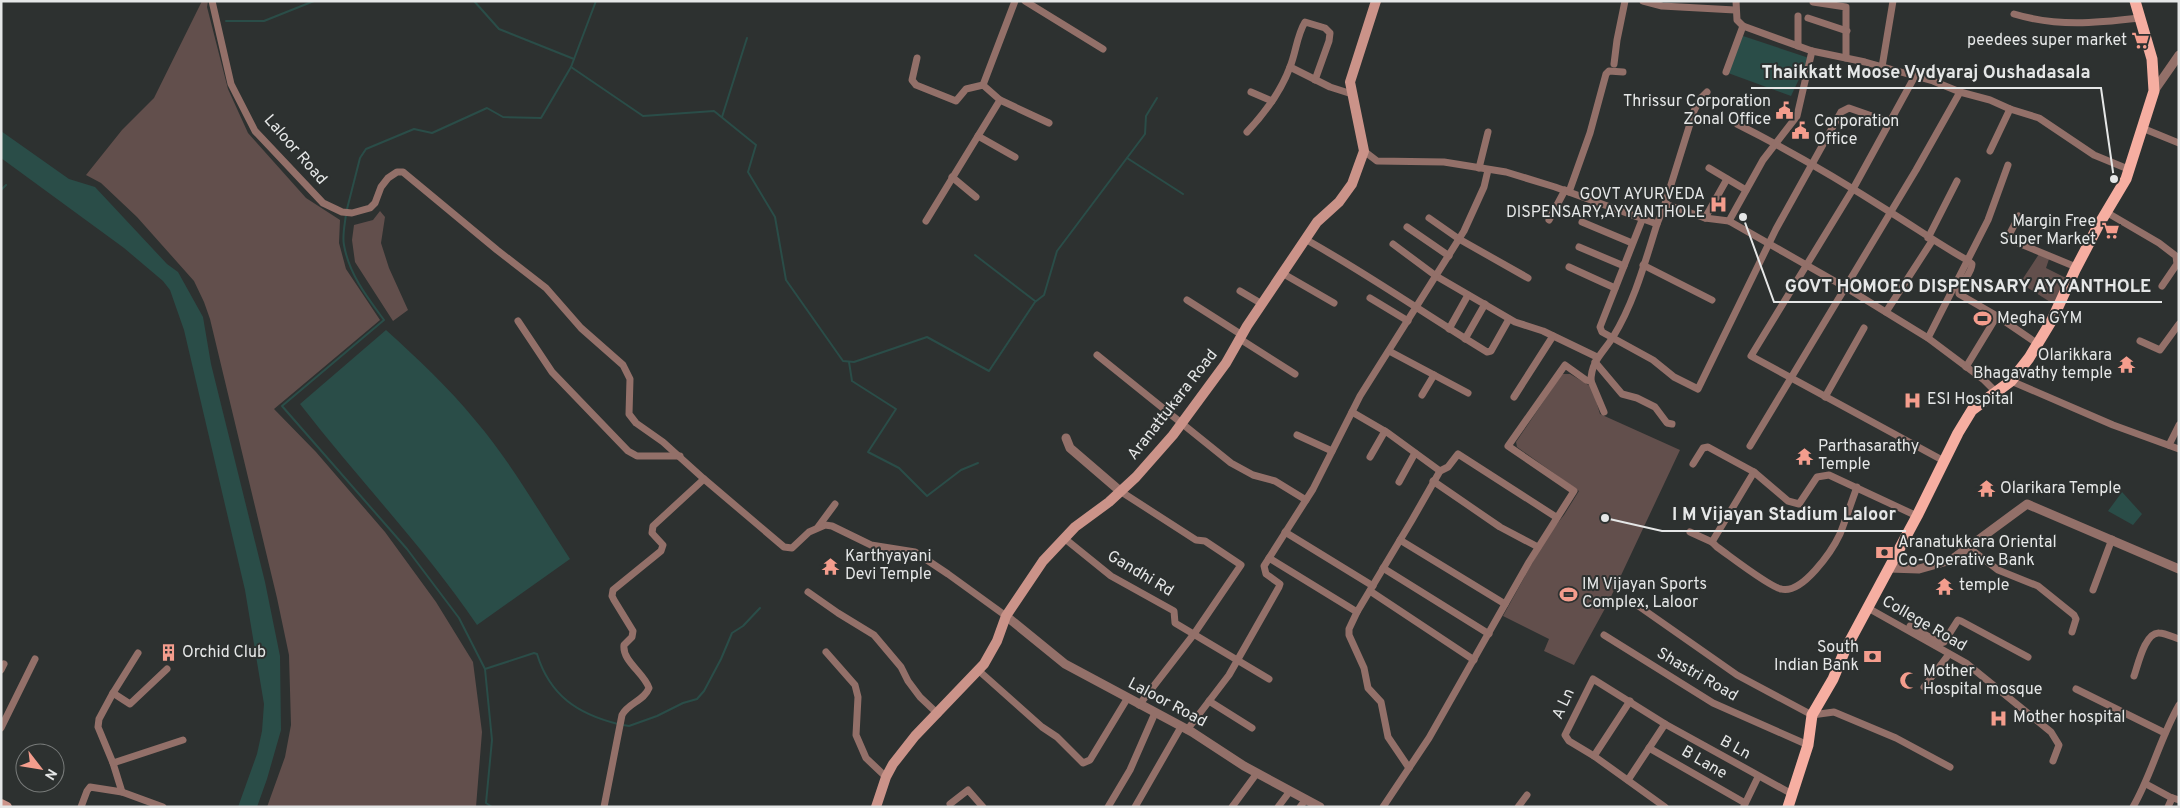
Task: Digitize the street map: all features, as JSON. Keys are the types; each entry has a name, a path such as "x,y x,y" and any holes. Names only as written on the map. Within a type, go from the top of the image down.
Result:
{"main road":[{"path":"1364,151 1350,82 1376,1"},
{"path":"1788,807 1808,745 1812,715 1833,679 1969,414 2021,370 2052,320 2076,267 2126,179 2154,91 2152,59 2135,1"},
{"name":"Aranattukara Road","path":"876,807 886,777 900,754 991,654 1006,616 1043,561 1064,538 1136,477 1182,423 1226,363 1282,273 1317,222 1339,202 1352,184 1364,151"},
{"path":"1,804 7,807"}],"street":[{"name":"Laloor Road","path":"212,1 231,84 255,131 322,203 342,212 350,213 373,206 381,187 388,178 400,171 407,175 546,288 581,328 623,365 630,378 629,414 636,423 664,442 680,456"},
{"path":"983,85 1015,1"},
{"path":"1025,1 1103,49"},
{"path":"1614,64 1625,1"},
{"path":"1643,1 1662,6 1704,5 1734,10"},
{"path":"1736,1 1734,10 1737,20 1743,26 1812,51 1933,81 2039,118 2094,155 2128,169"},
{"path":"1882,67 1893,1"},
{"path":"1813,2 1846,8 1846,58"},
{"path":"2014,14 2036,20 2080,24 2140,18"},
{"path":"1798,16 1798,46"},
{"path":"1808,18 1847,31"},
{"path":"1247,132 1272,101 1290,67 1305,22 1329,30 1330,37 1315,80"},
{"path":"1726,72 1743,26"},
{"path":"1729,221 1763,160 1797,116 1805,89 1812,51"},
{"path":"917,58 912,80 916,85 956,101 966,89 983,85"},
{"path":"2154,91 2178,58"},
{"path":"1290,67 1315,80 1352,94"},
{"path":"1550,220 1567,191 1590,133 1606,74 1608,71 1623,72"},
{"path":"1915,76 1853,189 1751,356 1944,461"},
{"path":"983,85 1000,100 1049,123"},
{"path":"1251,92 1272,101"},
{"path":"1604,412 1591,381 1596,359 1612,338 1632,295 1665,204 1694,111 1700,99 1707,92"},
{"path":"1750,446 1891,212 1960,92"},
{"path":"926,221 1000,100"},
{"path":"1642,220 1600,327 1602,332 1652,360 1674,377 1698,389 1768,244 1843,109 1849,108 1889,122"},
{"path":"1990,151 2010,109"},
{"path":"1737,124 1812,164 1891,212 1930,240 1967,260 1972,264 1972,269 1960,288 1959,294 1997,316 2038,344"},
{"path":"2142,128 2179,143"},
{"path":"1479,168 1488,132"},
{"path":"978,136 1015,158"},
{"path":"1364,151 1376,161 1444,162 1506,172 1567,191 1657,224"},
{"path":"1928,338 1988,220 2008,165"},
{"path":"1709,168 1746,190"},
{"path":"1135,807 1184,728 1209,701 1238,660 1279,587 1280,584 1264,570 1269,558 1306,500 1360,396 1459,239 1484,187 1488,170"},
{"path":"952,177 976,197"},
{"path":"1705,218 1726,179"},
{"path":"1886,312 1930,240 1957,181"},
{"path":"1665,204 1705,218 1729,221 1805,266 1845,287 1928,338 1996,392"},
{"path":"2106,212 2159,243 2176,256 2177,264 2162,286"},
{"path":"2019,216 2009,233 2008,237 2011,240 2076,267"},
{"path":"1429,218 1459,239 1528,278"},
{"path":"1582,222 1632,243"},
{"path":"1407,227 1449,256"},
{"path":"1305,239 1353,266 1487,352 1491,351 1509,319"},
{"path":"1393,244 1436,276 1509,319 1553,336 1596,359 1622,394 1637,398 1655,407 1667,423 1672,424"},
{"path":"1579,247 1624,266"},
{"path":"1643,265 1712,300"},
{"path":"1568,267 1615,288"},
{"path":"1282,273 1334,303"},
{"path":"1240,291 1262,304"},
{"path":"1449,329 1468,295"},
{"path":"1370,298 1408,321"},
{"path":"1187,300 1295,374"},
{"path":"1465,339 1485,304"},
{"path":"1966,367 1997,316"},
{"path":"518,321 552,372 628,451 637,456 680,456 704,479 784,547 792,548 817,527 835,504"},
{"path":"2140,341 2160,350 2179,324"},
{"path":"1825,397 1864,328"},
{"path":"1514,397 1553,336"},
{"path":"1389,351 1468,393"},
{"path":"1097,355 1231,463 1253,475 1275,481 1306,500"},
{"path":"1382,807 1409,768 1474,660 1538,547 1574,491 1508,446 1565,365 1586,380 1591,381"},
{"path":"1422,395 1434,375"},
{"path":"2010,381 2113,425 2179,449"},
{"path":"1352,412 1385,431 1440,471"},
{"path":"2169,445 2179,425"},
{"path":"1370,458 1385,431"},
{"path":"1297,435 1332,451"},
{"path":"1066,438 1070,448 1120,491 1196,540 1206,541 1241,565 1194,634 1139,704"},
{"path":"1693,464 1703,448 1708,447 1754,472 1788,501 1799,504 1817,477 1829,475 1917,516"},
{"path":"1399,482 1415,453"},
{"path":"1409,768 1388,737 1381,702 1368,688 1364,668 1348,629 1433,481 1440,471 1448,467 1458,454 1556,517"},
{"path":"1712,542 1754,472"},
{"path":"604,807 620,723 624,712 646,694 649,688 645,678 625,654 624,645 632,637 633,631 614,600 612,590 661,551 663,545 652,533 653,526 704,479"},
{"path":"1433,481 1500,527 1538,547"},
{"path":"1690,532 1712,542 1778,589 1784,590 1799,585 1816,570 1839,536 1857,487"},
{"path":"1889,568 1928,567 1951,560 2027,504 2179,569"},
{"path":"817,527 824,525 832,526 871,545 915,552 1006,616"},
{"path":"1285,532 1371,588 1474,660"},
{"name":"Gandhi Rd","path":"1064,538 1112,576 1174,611 1174,623 1194,634"},
{"path":"2093,590 2112,539"},
{"path":"1400,540 1505,604"},
{"path":"1968,546 1998,570 2038,586 2074,614 2076,619 2072,632"},
{"path":"1269,558 1357,612"},
{"path":"1383,568 1489,634"},
{"path":"808,592 838,614 874,635 901,668 920,697 938,714"},
{"path":"1637,605 1737,675 1812,715 1834,712 1896,738 1950,767"},
{"path":"1869,606 1940,643 1944,642 1958,620 2028,657"},
{"name":"College Road","path":"1869,606 1966,663 2051,732 2059,745 2053,761"},
{"name":"Laloor Road","path":"1006,616 1065,664 1184,728 1290,791 1303,803 1320,807"},
{"path":"2134,676 2146,643 2151,635 2159,633 2179,639"},
{"path":"1194,634 1269,679"},
{"name":"Shastri Road","path":"1604,635 1713,703 1808,745"},
{"path":"826,652 855,685 858,697 856,734 866,758 886,777"},
{"path":"122,792 98,726 99,719 113,693 138,653"},
{"path":"1924,687 1949,654"},
{"path":"1,728 35,659"},
{"path":"113,693 130,704 167,669"},
{"path":"978,670 1042,727 1056,737 1083,763 1090,760 1127,699"},
{"name":"A Ln","path":"1665,724 1593,679 1565,735 1569,741 1594,756 1665,807"},
{"path":"2076,689 2165,733"},
{"path":"1209,701 1252,728"},
{"path":"1594,756 1630,701"},
{"path":"2133,807 2146,784 2165,733 2179,705"},
{"path":"1108,807 1130,770 1155,712"},
{"path":"1628,780 1665,724"},
{"name":"B Ln","path":"1665,724 1758,777 1792,794"},
{"path":"113,763 183,740"},
{"name":"B Lane","path":"1649,748 1744,805"},
{"path":"1232,807 1257,773"},
{"path":"1744,805 1758,777"},
{"path":"2146,784 2176,799 2168,807"},
{"path":"81,807 90,787 122,792 163,807"},
{"path":"950,804 968,790 983,807"},
{"path":"1278,807 1290,791"},
{"path":"1518,807 1528,795"}],"shaded area":[{"path":"202,1 208,1 207,7 228,89 248,133 306,198 340,220 339,243 346,269 380,320 274,409 316,452 385,532 436,602 473,662 482,732 476,807 267,807 285,757 291,725 289,655 210,319 194,281 137,217 101,183 86,175 122,130 154,98"},
{"path":"1743,36 1809,58 1791,96 1728,73"},
{"path":"1,131 69,179 95,187 167,264 178,272 203,317 211,364 265,582 280,656 281,730 257,807 238,807 257,754 262,731 264,704 245,590 184,330 170,290 163,281 124,248 1,158"},
{"path":"380,211 385,217 381,243 389,268 408,310 393,321 355,262 352,240 354,225 373,220"},
{"path":"2039,254 2049,259 2046,268 2066,278 2055,305 2020,283"},
{"path":"386,330 443,385 488,436 513,470 570,559 477,625 435,568 300,404"},
{"path":"1562,374 1570,374 1592,387 1600,414 1680,450 1608,603 1574,665 1544,651 1549,639 1503,616 1546,538 1564,515 1579,491 1517,447 1516,442"},
{"path":"2122,492 2142,514 2133,525 2108,511"}],"waterway":[{"path":"226,21 264,21 314,1"},
{"path":"474,1 499,29 574,59"},
{"path":"347,209 360,158 366,149 414,129 432,133 487,108 503,117 541,118 571,67 596,1"},
{"path":"722,117 747,38"},
{"path":"571,67 643,116 714,111 756,145 748,172 775,217 786,280 843,361 854,362 927,337 989,371 1035,302 1044,295 1057,251 1145,134 1146,116 1157,98"},
{"path":"1127,158 1183,194"},
{"path":"1,190 6,185"},
{"path":"346,214 343,234 346,256 359,285 384,320 282,406 407,549 459,618 485,669 492,740 486,803 492,807"},
{"path":"975,255 1035,301"},
{"path":"849,362 852,381 896,409 868,452 899,468 927,496 961,470 978,463"},
{"path":"623,725 629,726 697,699 704,691 721,659 732,633 743,626 760,608"},
{"path":"485,669 534,653 537,654 550,681 567,701 590,715 618,724"}],"place":[{"name":"peedees super market","path":"2141,41"},
{"name":"Thrissur Corporation Zonal Office","path":"1785,111"},
{"name":"Corporation Office","path":"1800,131"},
{"name":"Thaikkatt Moose Vydyaraj Oushadasala","path":"2114,179"},
{"name":"GOVT AYURVEDA DISPENSARY,AYYANTHOLE","path":"1719,204"},
{"name":"GOVT HOMOEO DISPENSARY AYYANTHOLE","path":"1743,217"},
{"name":"Margin Free Super Market","path":"2110,231"},
{"name":"Megha GYM","path":"1983,319"},
{"name":"Olarikkara Bhagavathy temple","path":"2126,365"},
{"name":"ESI Hospital","path":"1913,400"},
{"name":"Parthasarathy Temple","path":"1804,456"},
{"name":"Olarikara Temple","path":"1986,489"},
{"name":"I M Vijayan Stadium Laloor","path":"1605,518"},
{"name":"Aranatukkara Oriental Co-Operative Bank","path":"1884,552"},
{"name":"Karthyayani Devi Temple","path":"831,566"},
{"name":"temple","path":"1945,586"},
{"name":"IM Vijayan Sports Complex, Laloor","path":"1568,594"},
{"name":"Orchid Club","path":"168,653"},
{"name":"South Indian Bank","path":"1873,657"},
{"name":"Mother Hospital mosque","path":"1909,681"},
{"name":"Mother hospital","path":"1999,718"}]}
